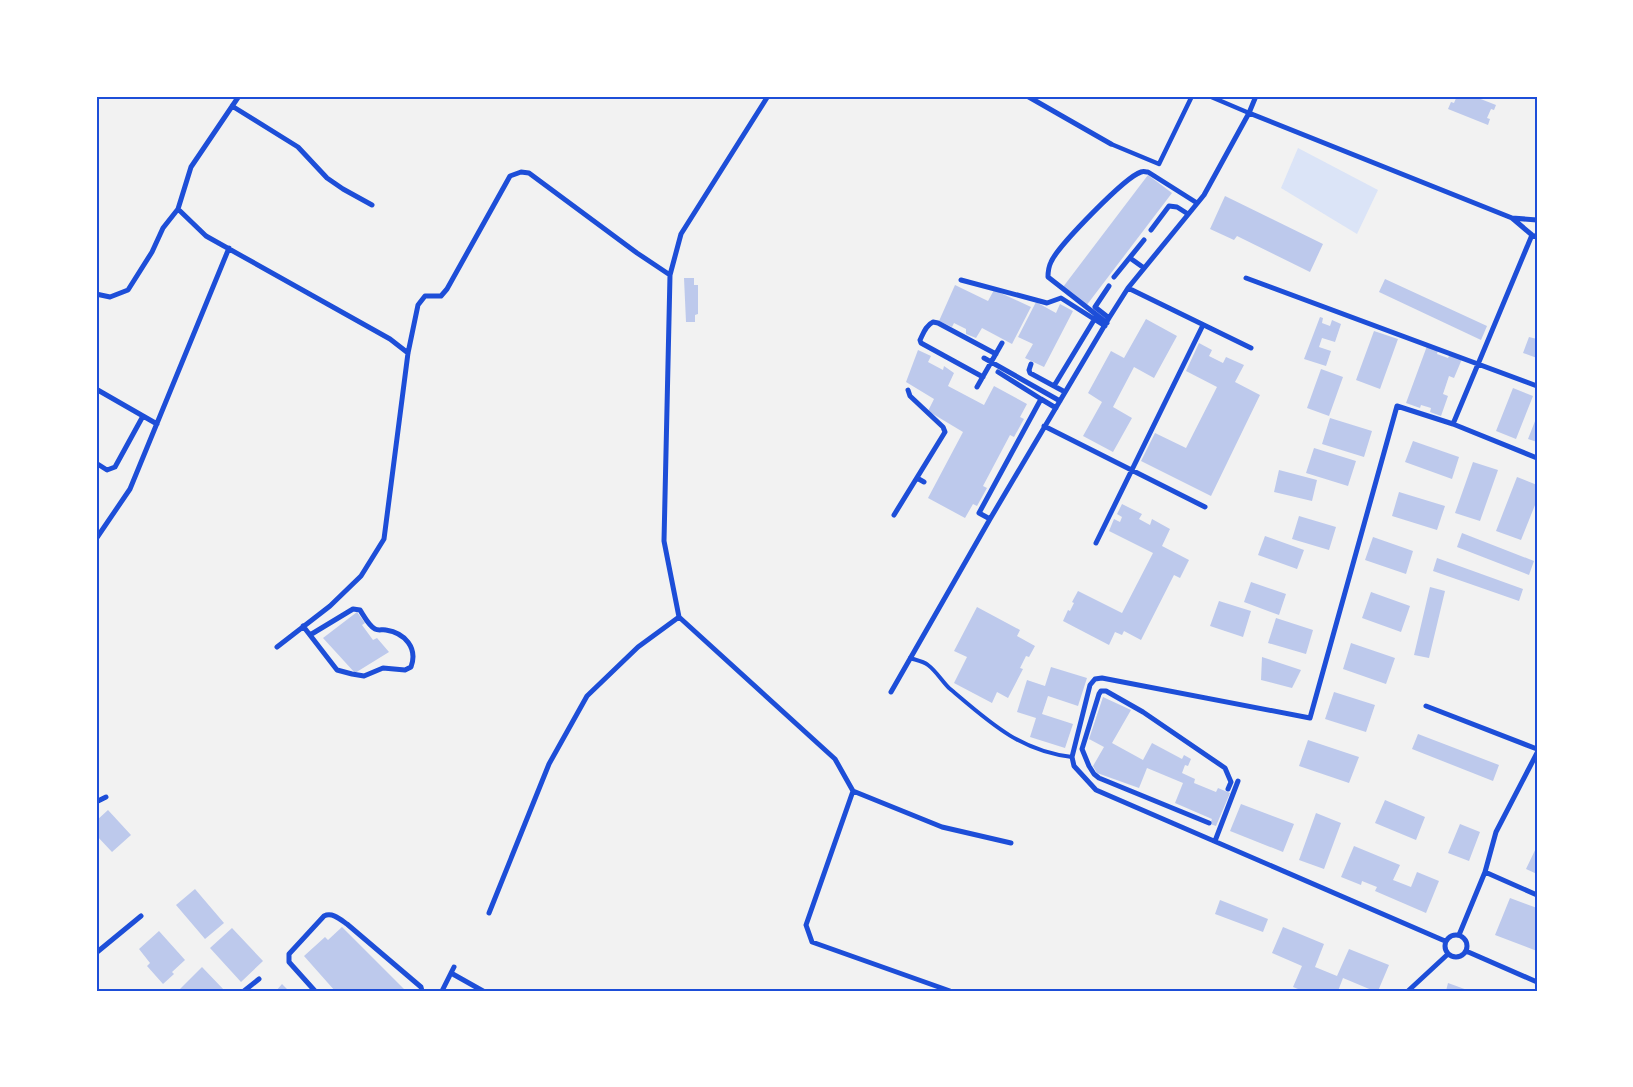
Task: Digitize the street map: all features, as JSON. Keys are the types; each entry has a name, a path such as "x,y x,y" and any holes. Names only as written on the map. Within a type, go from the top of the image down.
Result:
{"street":[{"path":"96,294 110,297 128,290 152,252 163,228 178,209 192,166 238,96"},
{"path":"768,96 681,234 670,274 664,541 679,618 835,759 853,791 942,827 1011,843"},
{"path":"1027,96 1111,144 1160,164 1192,96"},
{"path":"1209,96 1512,218 1537,220"},
{"path":"891,692 1044,426 1128,288 1204,195 1249,113 1256,96"},
{"path":"232,106 298,147 327,178 372,206"},
{"path":"277,647 330,606 361,576 384,540 408,353 418,304 425,296 441,296 447,289 510,176 521,172 529,173 637,253 670,274"},
{"path":"1107,323 1048,277 1049,266 1056,254 1107,197 1141,172 1148,172 1197,203"},
{"path":"1151,230 1169,206 1177,207 1188,214"},
{"path":"178,209 206,236 390,339 408,353"},
{"path":"1453,424 1534,236 1512,218"},
{"path":"1114,277 1144,240"},
{"path":"96,539 130,488 229,248"},
{"path":"1130,258 1144,268"},
{"path":"1246,278 1537,386"},
{"path":"961,280 1047,303 1061,298 1107,323"},
{"path":"1099,317 1095,305 1109,286"},
{"path":"1128,288 1251,348"},
{"path":"1054,386 1087,332 1099,317"},
{"path":"983,377 921,344 922,335 929,324 933,322 996,354"},
{"path":"1096,543 1203,325"},
{"path":"1087,332 1098,337"},
{"path":"977,387 1002,343"},
{"path":"984,358 1060,401"},
{"path":"1031,364 1030,373 1065,392"},
{"path":"998,372 1056,408"},
{"path":"96,389 156,424"},
{"path":"894,516 945,430 910,396 908,390"},
{"path":"990,519 979,513 1042,399"},
{"path":"1445,942 1096,790 1074,766 1072,757 1090,685 1095,679 1102,678 1310,718 1397,406 1453,424 1537,458"},
{"path":"96,464 107,470 115,467 143,416"},
{"path":"1044,426 1205,507"},
{"path":"917,478 924,482"},
{"path":"303,626 337,670 344,673 364,676 383,668 406,670 413,661 412,648 408,641 399,634 385,629 378,630 372,628 358,609 353,609 310,635"},
{"path":"489,913 549,764 587,696 638,647 679,618"},
{"path":"1209,823 1099,778 1094,774 1082,749 1098,694 1101,691 1106,691 1143,712 1225,768 1231,782 1228,789"},
{"path":"1426,706 1537,748"},
{"path":"1460,935 1485,872 1496,832 1537,753"},
{"path":"1215,841 1238,781"},
{"path":"853,791 806,924 812,942 950,991"},
{"path":"1130,805 1135,792"},
{"path":"96,802 106,797"},
{"path":"1170,822 1176,810"},
{"path":"1485,872 1537,895"},
{"path":"315,991 288,962 288,958 324,916 328,914 337,917 347,924 421,987 422,991"},
{"path":"96,953 141,916"},
{"path":"1452,935 1460,935 1467,944 1466,951 1457,957 1448,954 1444,947 1445,942 1452,935"},
{"path":"1466,951 1537,982"},
{"path":"1408,991 1448,954"},
{"path":"442,991 454,967"},
{"path":"451,973 483,991"},
{"path":"244,991 259,979"}],"lane":[{"path":"910,658 928,664 946,684 977,711 1022,743 1051,754 1072,757"}],"shaded area":[{"path":"1298,148 1378,190 1357,234 1281,188"}],"building":[{"path":"1457,96 1473,96 1496,105 1494,110 1491,109 1487,118 1490,119 1488,125 1448,109 1451,102 1454,103"},
{"path":"1148,175 1172,193 1086,306 1063,287"},
{"path":"1225,196 1323,244 1310,272 1237,236 1234,240 1210,229"},
{"path":"684,278 694,278 694,285 698,285 698,314 695,315 695,322 686,322"},
{"path":"1385,279 1487,326 1481,340 1379,292"},
{"path":"955,285 988,301 994,290 1031,307 1012,344 982,328 976,338 966,334 966,329 954,323 952,327 939,321"},
{"path":"1036,302 1056,313 1060,304 1073,311 1044,367 1025,358 1033,344 1018,337"},
{"path":"1320,317 1323,318 1322,323 1330,326 1332,320 1341,324 1335,342 1322,338 1319,347 1331,351 1326,366 1304,359"},
{"path":"1146,319 1177,336 1154,378 1134,367 1113,407 1132,418 1113,452 1083,436 1102,402 1088,393 1111,351 1124,358"},
{"path":"1374,331 1398,339 1380,389 1356,380"},
{"path":"1529,337 1537,339 1537,358 1523,353"},
{"path":"1199,343 1212,350 1209,356 1223,363 1226,357 1244,365 1235,382 1260,395 1211,496 1141,461 1155,433 1186,448 1217,387 1186,371"},
{"path":"1427,346 1438,350 1437,354 1448,358 1450,354 1462,359 1454,378 1449,376 1443,394 1448,396 1441,416 1430,412 1431,408 1421,405 1420,408 1406,403"},
{"path":"918,350 931,356 928,362 943,370 944,366 954,373 948,386 984,405 994,386 1027,404 1020,417 1024,419 1014,437 1010,435 983,486 987,488 977,506 973,504 965,518 928,498 963,432 928,411 934,399 906,382"},
{"path":"1321,369 1343,377 1329,416 1307,408"},
{"path":"1513,388 1533,396 1516,439 1496,431"},
{"path":"1537,416 1537,442 1528,439"},
{"path":"1330,418 1372,431 1364,457 1322,444"},
{"path":"1413,441 1459,457 1452,479 1405,462"},
{"path":"1314,448 1356,461 1348,486 1306,473"},
{"path":"1473,462 1498,470 1480,521 1455,513"},
{"path":"1279,470 1317,480 1312,501 1274,492"},
{"path":"1517,477 1537,485 1537,500 1521,540 1496,531"},
{"path":"1399,492 1445,506 1437,530 1392,516"},
{"path":"1122,504 1142,514 1139,519 1150,525 1152,519 1170,529 1162,546 1189,560 1180,578 1174,575 1141,640 1124,631 1122,635 1115,632 1109,645 1063,621 1074,603 1072,602 1078,591 1122,613 1153,553 1109,531 1114,519 1120,522 1122,517 1117,514"},
{"path":"1299,516 1336,527 1329,550 1292,539"},
{"path":"1462,533 1534,561 1529,575 1457,547"},
{"path":"1265,536 1304,550 1297,569 1258,555"},
{"path":"1373,537 1413,551 1406,574 1365,560"},
{"path":"1437,558 1523,589 1519,601 1433,571"},
{"path":"1251,582 1286,594 1279,615 1244,602"},
{"path":"1430,587 1445,591 1429,658 1414,655"},
{"path":"1371,592 1410,606 1401,632 1362,618"},
{"path":"1219,601 1251,611 1243,637 1210,626"},
{"path":"977,607 1020,630 1017,636 1035,646 1029,657 1026,656 1020,668 1023,669 1008,698 997,692 992,703 954,683 967,657 954,651"},
{"path":"357,612 365,623 362,625 373,640 377,638 389,652 355,673 323,638"},
{"path":"1276,618 1313,630 1306,654 1268,643"},
{"path":"1351,643 1395,658 1386,684 1343,669"},
{"path":"1262,657 1301,670 1292,688 1261,680"},
{"path":"1051,667 1087,678 1078,706 1048,696 1042,714 1073,724 1065,748 1030,737 1036,718 1017,712 1027,680 1045,686"},
{"path":"1334,692 1375,705 1366,732 1325,719"},
{"path":"1103,697 1131,710 1112,743 1143,760 1152,743 1182,759 1184,755 1191,759 1188,766 1185,765 1182,773 1195,779 1194,783 1216,792 1218,788 1230,793 1216,826 1210,824 1212,819 1175,803 1183,783 1147,768 1139,788 1097,773 1093,766 1104,747 1089,739"},
{"path":"1418,734 1499,765 1493,781 1412,749"},
{"path":"1308,740 1359,757 1349,783 1299,766"},
{"path":"1385,800 1425,817 1416,840 1375,823"},
{"path":"1241,804 1294,824 1283,852 1230,831"},
{"path":"108,810 131,835 112,852 96,835 96,821"},
{"path":"1316,813 1341,823 1324,869 1299,860"},
{"path":"1460,824 1480,832 1469,861 1448,853"},
{"path":"1354,846 1400,865 1393,880 1411,887 1417,872 1439,881 1426,913 1375,891 1377,887 1362,881 1361,885 1341,877"},
{"path":"1537,846 1537,874 1526,869"},
{"path":"195,889 224,923 205,939 176,905"},
{"path":"1510,898 1537,908 1537,951 1495,935"},
{"path":"1220,900 1268,919 1263,932 1215,914"},
{"path":"342,927 406,991 335,991 304,956 325,937 328,940"},
{"path":"1283,927 1324,944 1315,967 1337,976 1349,949 1389,965 1378,991 1343,978 1338,991 1303,991 1293,987 1302,966 1272,953"},
{"path":"232,928 263,961 241,982 210,948"},
{"path":"159,931 185,960 163,984 147,966 150,963 139,949"},
{"path":"202,967 225,991 178,991"},
{"path":"1448,983 1470,991 1446,991"},
{"path":"282,984 289,991 276,991"}]}
